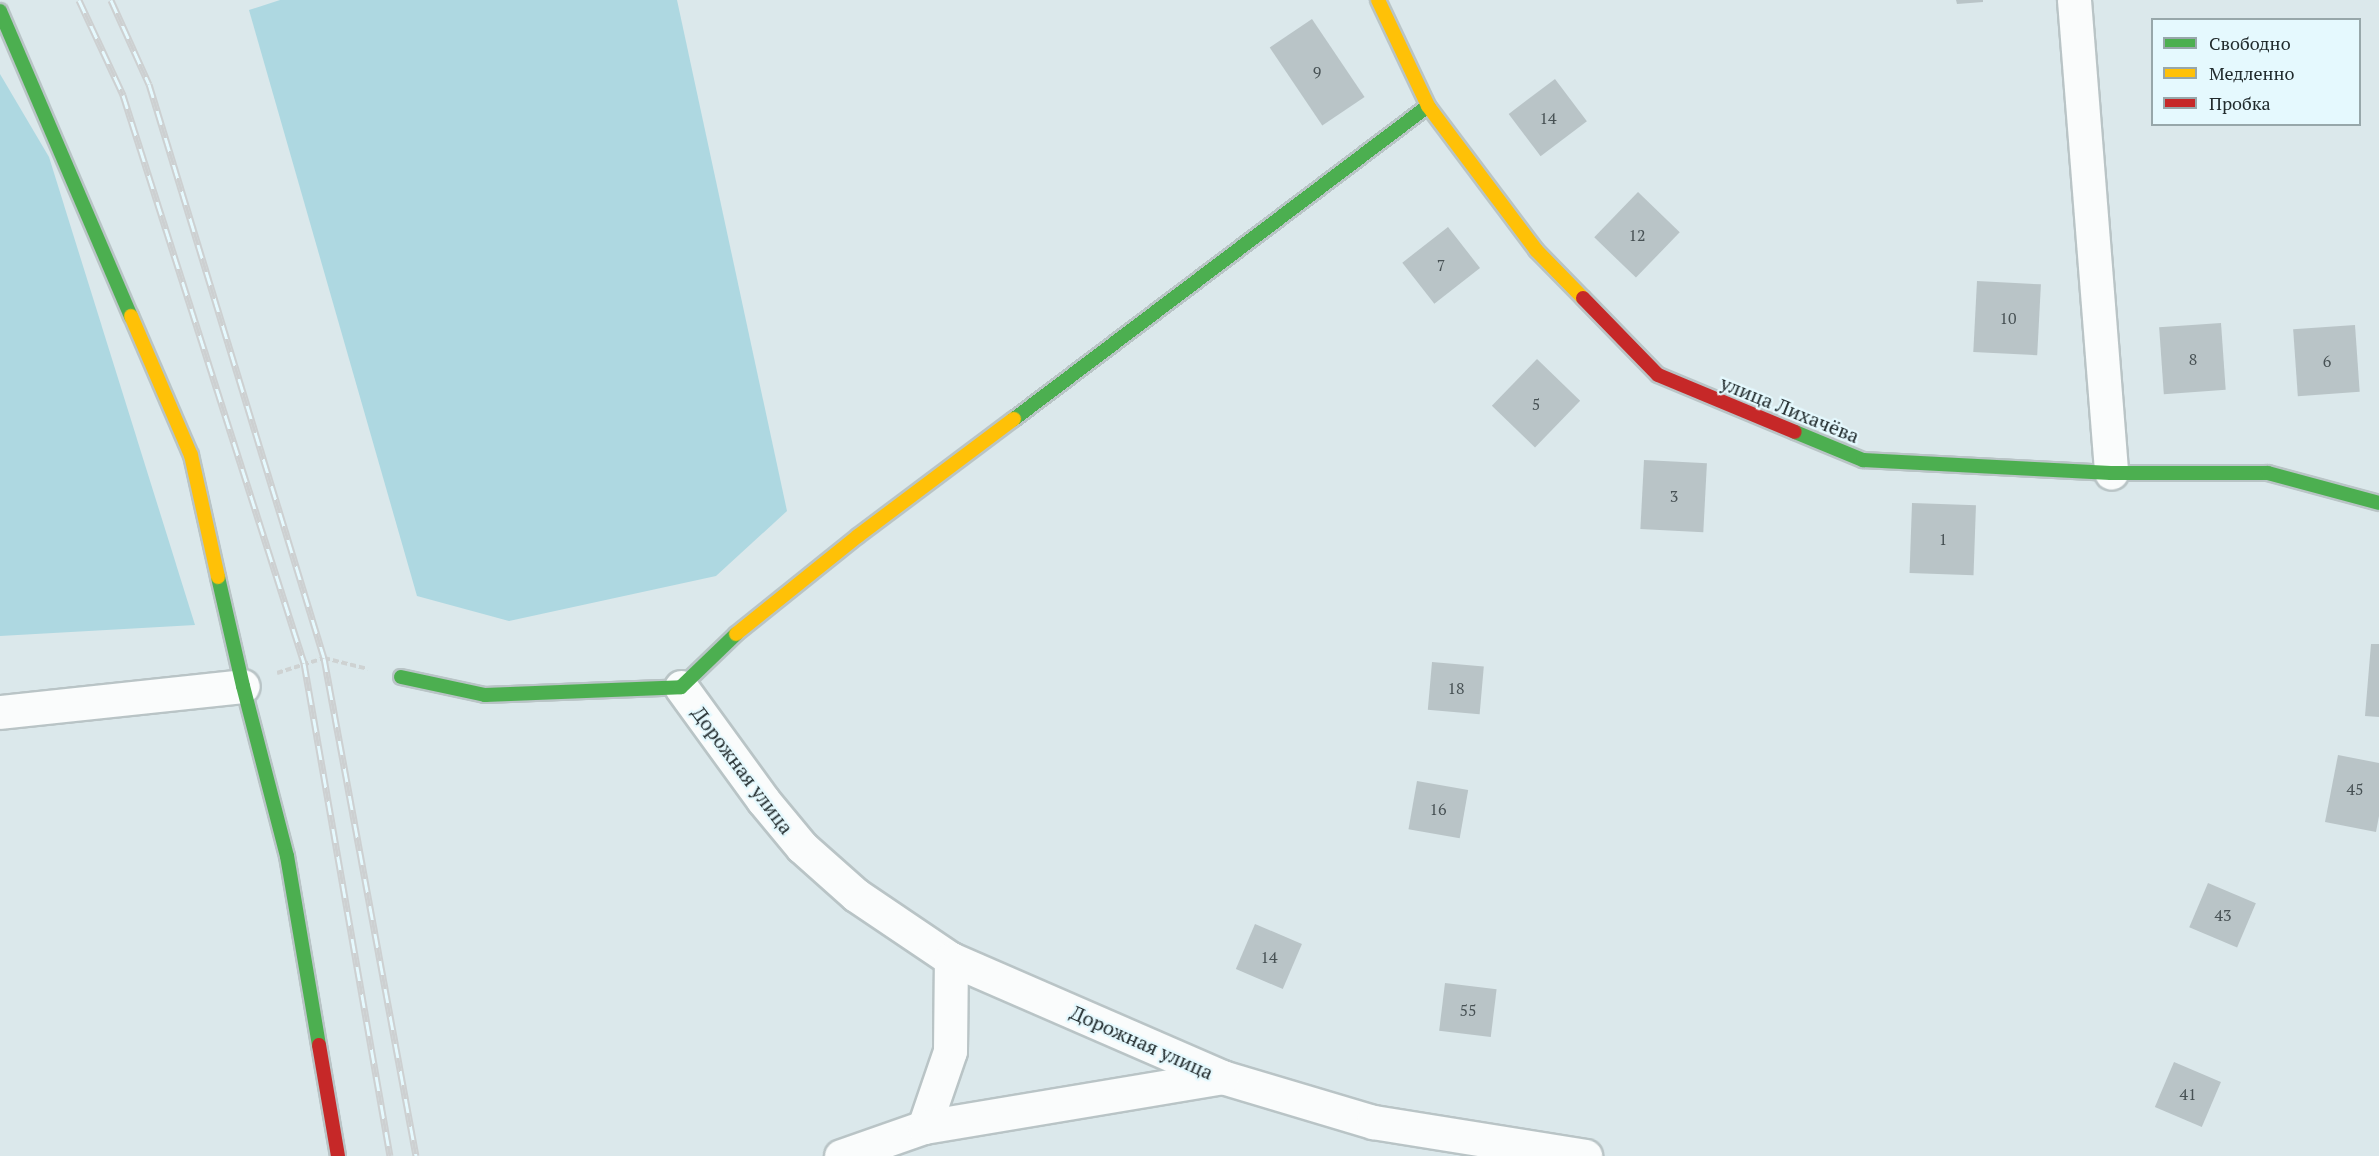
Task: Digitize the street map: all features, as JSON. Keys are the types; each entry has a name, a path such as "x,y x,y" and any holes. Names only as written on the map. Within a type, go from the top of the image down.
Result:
{"street":[{"name":"улица Лихачёва","path":"1378,0 1428,106 1536,250 1658,375 1863,460 2111,473 2268,473 2379,503"},
{"path":"2074,0 2111,473"},
{"path":"0,11 191,455 243,686 287,856 338,1156"},
{"path":"401,677 485,695 681,687 749,621 822,564 1428,106"},
{"path":"0,712 243,686"},
{"name":"Дорожная улица","path":"681,687 763,800 802,847 856,896 951,959 1222,1077"},
{"path":"924,1127 950,1051 951,959"},
{"path":"1222,1077 1373,1122 1585,1156"},
{"name":"Дорожная улица","path":"841,1156 924,1127 1222,1077"}],"path":[{"path":"243,686 324,658 401,677"}],"shaded area":[{"path":"280,0 677,0 787,511 716,576 509,621 417,596 249,10"},
{"path":"0,74 49,157 195,625 0,636"}],"building":[{"path":"1956,0 1983,0 1983,2 1957,4"},
{"path":"1312,19 1365,97 1322,125 1270,48"},
{"path":"1555,79 1587,121 1541,156 1509,114"},
{"path":"1638,192 1680,232 1636,278 1594,237"},
{"path":"1448,227 1480,268 1434,304 1402,263"},
{"path":"1977,281 2041,284 2037,355 1973,352"},
{"path":"2221,323 2226,390 2164,394 2159,327"},
{"path":"2355,325 2360,392 2298,396 2293,329"},
{"path":"1537,359 1580,401 1535,447 1492,406"},
{"path":"1644,460 1707,463 1703,532 1640,529"},
{"path":"1912,503 1976,505 1974,575 1910,573"},
{"path":"2371,644 2379,644 2379,717 2365,716"},
{"path":"1432,662 1484,667 1480,714 1428,710"},
{"path":"2338,755 2379,763 2379,816 2376,832 2325,822"},
{"path":"1417,781 1468,790 1460,838 1408,829"},
{"path":"2208,883 2256,903 2237,948 2189,927"},
{"path":"1255,924 1302,944 1283,989 1236,969"},
{"path":"1445,983 1497,989 1491,1037 1439,1031"},
{"path":"2174,1062 2221,1082 2202,1127 2155,1107"}],"railway":[{"path":"79,0 123,95 304,663 390,1156"},
{"path":"111,0 149,84 324,658 416,1156"}],"traffic: fast":[{"path":"0,11 131,316"},
{"path":"1014,419 1428,106"},
{"path":"1795,432 1863,460 2111,473 2268,473 2379,503"},
{"path":"218,577 243,686 287,856 319,1045"},
{"path":"401,677 485,695 681,687 736,634"}],"traffic: slow":[{"path":"1378,0 1428,106 1536,250 1583,298"},
{"path":"131,316 191,455 218,577"},
{"path":"736,634 858,536 1014,419"}],"traffic: jam":[{"path":"1583,298 1658,375 1795,432"},
{"path":"319,1045 338,1156"}]}
